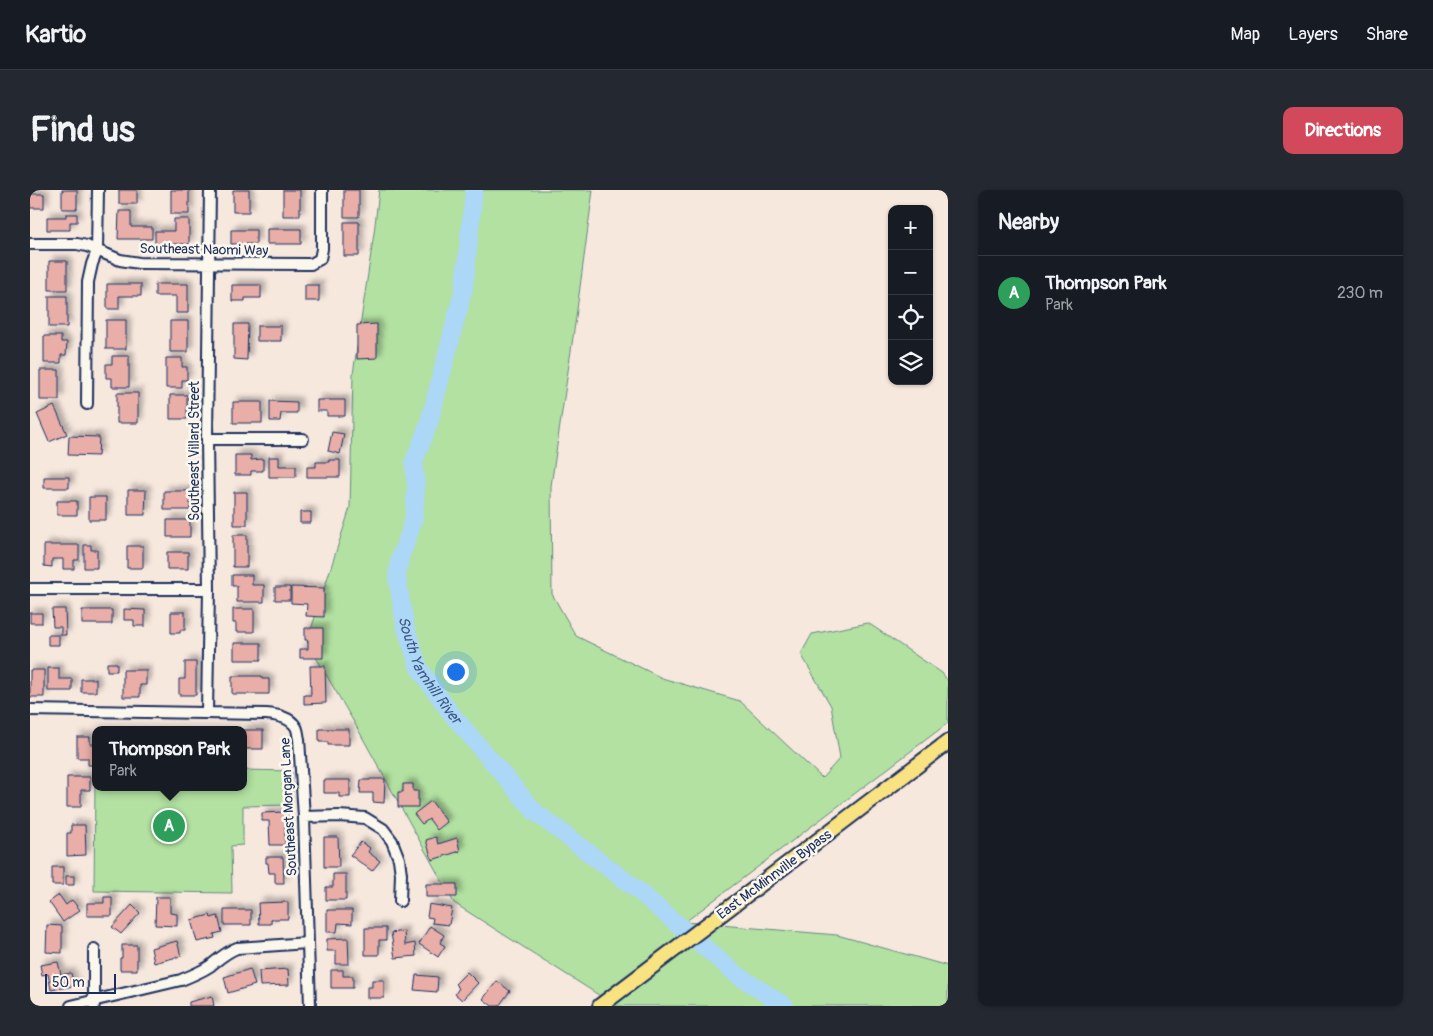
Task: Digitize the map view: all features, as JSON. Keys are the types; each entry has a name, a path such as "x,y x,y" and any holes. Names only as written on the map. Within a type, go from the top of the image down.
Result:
{"highway":[{"name":"East McMinnville Bypass","path":"600,1006 948,742"}],"street":[{"path":"87,404 88,282 97,251 98,190"},
{"name":"Southeast Villard Street","path":"208,713 207,440 210,190"},
{"name":"Southeast Naomi Way","path":"30,244 77,244 120,260 139,263 311,264 320,259 322,249 322,190"},
{"path":"207,440 303,439"},
{"path":"30,589 209,589"},
{"name":"Southeast Morgan Lane","path":"30,710 277,715 289,720 296,728 299,739 304,817 310,1006"},
{"path":"304,817 339,816 365,818 383,830 392,841 399,859 401,874 400,901"},
{"path":"71,1006 94,1003 181,980 211,965 229,951 237,948 307,942"},
{"path":"94,949 94,1003"}],"green space":[{"path":"379,190 593,190 551,486 552,594 576,636 662,678 740,701 822,778 840,758 831,706 801,654 812,634 868,623 942,673 948,681 948,723 685,922 837,935 948,966 948,1006 616,1006 454,903 355,724 307,642 350,508 353,374"},
{"path":"247,770 292,771 293,805 243,806 243,845 231,846 232,893 94,891 95,791 247,791"}],"building":[{"path":"62,190 77,190 77,209 62,209"},
{"path":"119,190 137,190 137,204 119,204"},
{"path":"171,190 189,190 189,214 171,214"},
{"path":"233,190 249,190 249,212 233,212"},
{"path":"283,190 300,190 300,216 283,216"},
{"path":"344,190 359,190 359,217 344,217"},
{"path":"30,194 44,194 44,208 30,208"},
{"path":"119,211 131,211 131,227 152,227 152,239 118,239"},
{"path":"66,214 77,214 77,222 70,222 70,230 47,230 47,217 66,217"},
{"path":"174,219 189,219 189,244 155,244 155,231 174,231"},
{"path":"344,222 359,222 359,256 344,256"},
{"path":"267,229 301,229 301,244 267,244"},
{"path":"231,230 256,230 256,244 231,244"},
{"path":"49,261 67,261 67,290 49,290"},
{"path":"107,284 141,284 141,296 119,296 119,309 107,309"},
{"path":"155,284 188,284 188,313 176,313 176,296 155,296"},
{"path":"232,285 261,285 261,298 245,298 245,301 232,301"},
{"path":"305,285 319,285 319,301 305,301"},
{"path":"49,296 67,296 67,327 49,327"},
{"path":"106,320 126,320 126,349 106,349"},
{"path":"170,321 188,321 188,352 170,352"},
{"path":"234,324 248,324 247,360 234,359"},
{"path":"377,324 377,358 357,359 357,325"},
{"path":"257,326 281,326 281,341 257,341"},
{"path":"44,336 61,336 61,342 67,342 66,355 61,355 61,363 44,363"},
{"path":"112,356 129,356 129,387 112,387 112,378 106,378 106,364 112,364"},
{"path":"166,358 182,358 182,367 187,367 187,380 182,380 182,388 166,388"},
{"path":"40,370 59,370 59,400 40,400"},
{"path":"117,393 138,393 138,423 117,423"},
{"path":"170,395 187,395 187,419 170,419"},
{"path":"317,400 345,400 345,416 327,416 327,411 317,411"},
{"path":"270,401 297,402 297,413 281,413 280,421 270,421"},
{"path":"233,402 262,402 262,423 233,423"},
{"path":"54,406 67,434 49,442 37,414"},
{"path":"332,432 344,434 340,454 328,451"},
{"path":"69,436 99,437 98,456 68,455"},
{"path":"235,455 251,455 251,460 263,459 263,471 251,471 251,475 235,475"},
{"path":"269,457 279,457 279,466 296,466 296,477 269,477"},
{"path":"329,460 340,460 340,477 307,477 307,467 316,467 316,462 329,462"},
{"path":"44,477 69,477 69,488 44,488"},
{"path":"128,490 146,490 145,515 128,515"},
{"path":"164,491 190,491 190,510 164,510"},
{"path":"234,492 247,492 247,525 234,525"},
{"path":"89,497 106,497 106,520 89,520"},
{"path":"57,501 77,501 77,515 57,515"},
{"path":"300,512 311,512 311,523 300,523"},
{"path":"167,520 190,520 190,537 167,537"},
{"path":"233,535 247,535 247,567 233,567"},
{"path":"44,545 79,545 79,560 74,560 74,569 63,569 63,559 52,559 52,567 44,566"},
{"path":"84,545 91,545 91,550 97,550 97,568 84,568"},
{"path":"127,546 143,546 143,568 127,568"},
{"path":"167,552 188,552 188,569 167,569"},
{"path":"232,575 252,575 252,585 264,585 264,602 237,602 237,586 232,586"},
{"path":"275,587 290,587 290,600 275,600"},
{"path":"291,587 324,588 324,617 306,616 307,604 291,603"},
{"path":"52,609 65,609 66,635 61,635 61,627 53,627"},
{"path":"124,609 145,610 145,626 134,626 134,620 124,620"},
{"path":"233,609 254,609 254,632 236,632 236,623 233,623"},
{"path":"82,610 112,610 112,624 82,624"},
{"path":"171,612 185,612 185,630 180,630 180,633 171,633"},
{"path":"30,613 42,613 42,623 30,623"},
{"path":"305,628 323,628 323,658 300,658 300,649 308,649 308,640 305,640"},
{"path":"48,635 59,635 59,645 48,645"},
{"path":"234,643 261,643 261,660 234,660"},
{"path":"185,662 196,662 196,695 179,695 179,679 185,679"},
{"path":"107,663 117,663 117,671 107,671"},
{"path":"310,666 325,666 326,703 304,704 304,695 311,695"},
{"path":"48,668 59,668 59,679 72,679 72,691 48,691"},
{"path":"30,670 44,670 44,697 30,697"},
{"path":"123,670 146,670 146,685 140,685 140,697 123,697"},
{"path":"232,676 262,676 262,679 269,679 269,694 232,694"},
{"path":"81,679 96,679 96,692 81,692"},
{"path":"319,729 349,729 349,745 328,745 328,742 319,742"},
{"path":"247,730 263,730 263,749 247,749"},
{"path":"77,737 90,737 92,765 88,765 88,758 77,758"},
{"path":"67,777 90,777 90,790 81,790 81,807 67,807"},
{"path":"385,779 384,803 373,802 373,793 360,793 361,780"},
{"path":"324,780 350,780 350,797 339,797 339,793 324,793"},
{"path":"403,784 413,784 413,791 418,791 418,807 398,807 398,792 403,792"},
{"path":"431,801 447,822 437,830 429,819 422,824 414,814"},
{"path":"285,812 285,845 270,845 269,821 262,821 262,813"},
{"path":"71,825 85,825 86,855 67,856 67,833 71,833"},
{"path":"324,837 338,837 339,867 324,867"},
{"path":"436,837 438,844 457,838 460,851 432,860 426,840"},
{"path":"361,842 370,848 368,852 380,861 372,871 350,855"},
{"path":"266,857 283,857 284,883 275,883 275,873 269,873"},
{"path":"52,867 63,867 63,885 52,885"},
{"path":"333,874 346,874 346,900 326,900 326,887 333,887"},
{"path":"66,876 74,876 74,885 66,885"},
{"path":"426,884 457,884 457,897 426,897"},
{"path":"59,895 66,905 72,900 80,910 63,922 49,902"},
{"path":"104,897 112,897 112,916 87,916 87,903 104,903"},
{"path":"156,897 170,897 170,913 177,914 177,926 155,925"},
{"path":"288,902 288,919 271,919 271,924 259,924 258,903"},
{"path":"429,904 452,908 449,925 432,923 433,918 427,917"},
{"path":"132,905 140,913 121,934 112,927"},
{"path":"224,910 251,910 251,925 224,925"},
{"path":"327,910 352,910 352,924 338,923 337,932 327,932"},
{"path":"210,915 211,918 218,916 222,932 214,934 215,938 197,942 191,920"},
{"path":"47,925 62,926 62,953 46,952"},
{"path":"430,926 444,935 440,943 445,946 438,957 419,944"},
{"path":"365,928 386,928 386,940 379,940 379,955 365,955"},
{"path":"404,931 405,945 415,943 416,956 395,958 391,933"},
{"path":"348,938 349,964 336,964 336,951 327,951 327,939"},
{"path":"177,941 181,956 154,963 151,948"},
{"path":"122,945 137,945 137,970 120,970"},
{"path":"58,962 61,975 71,973 74,986 51,990 48,974 42,975 40,965"},
{"path":"250,969 255,985 228,993 224,977"},
{"path":"288,969 289,985 260,986 259,971"},
{"path":"331,970 343,970 343,976 353,976 353,988 331,988"},
{"path":"467,972 478,983 462,1000 455,994 459,988 455,984"},
{"path":"416,975 438,977 437,992 414,990"},
{"path":"372,980 384,980 384,998 367,998 367,987 372,987"},
{"path":"497,981 510,991 499,1006 492,1006 483,999"},
{"path":"212,996 214,1006 189,1006 189,1002"}],"waterway":[{"name":"South Yamhill River","path":"474,190 464,288 429,423 414,462 416,488 414,517 400,558 397,577 405,625 419,668 450,712 535,812 635,888 736,974 785,1006"}],"place":[{"name":"Thompson Park","path":"169,826"}]}
